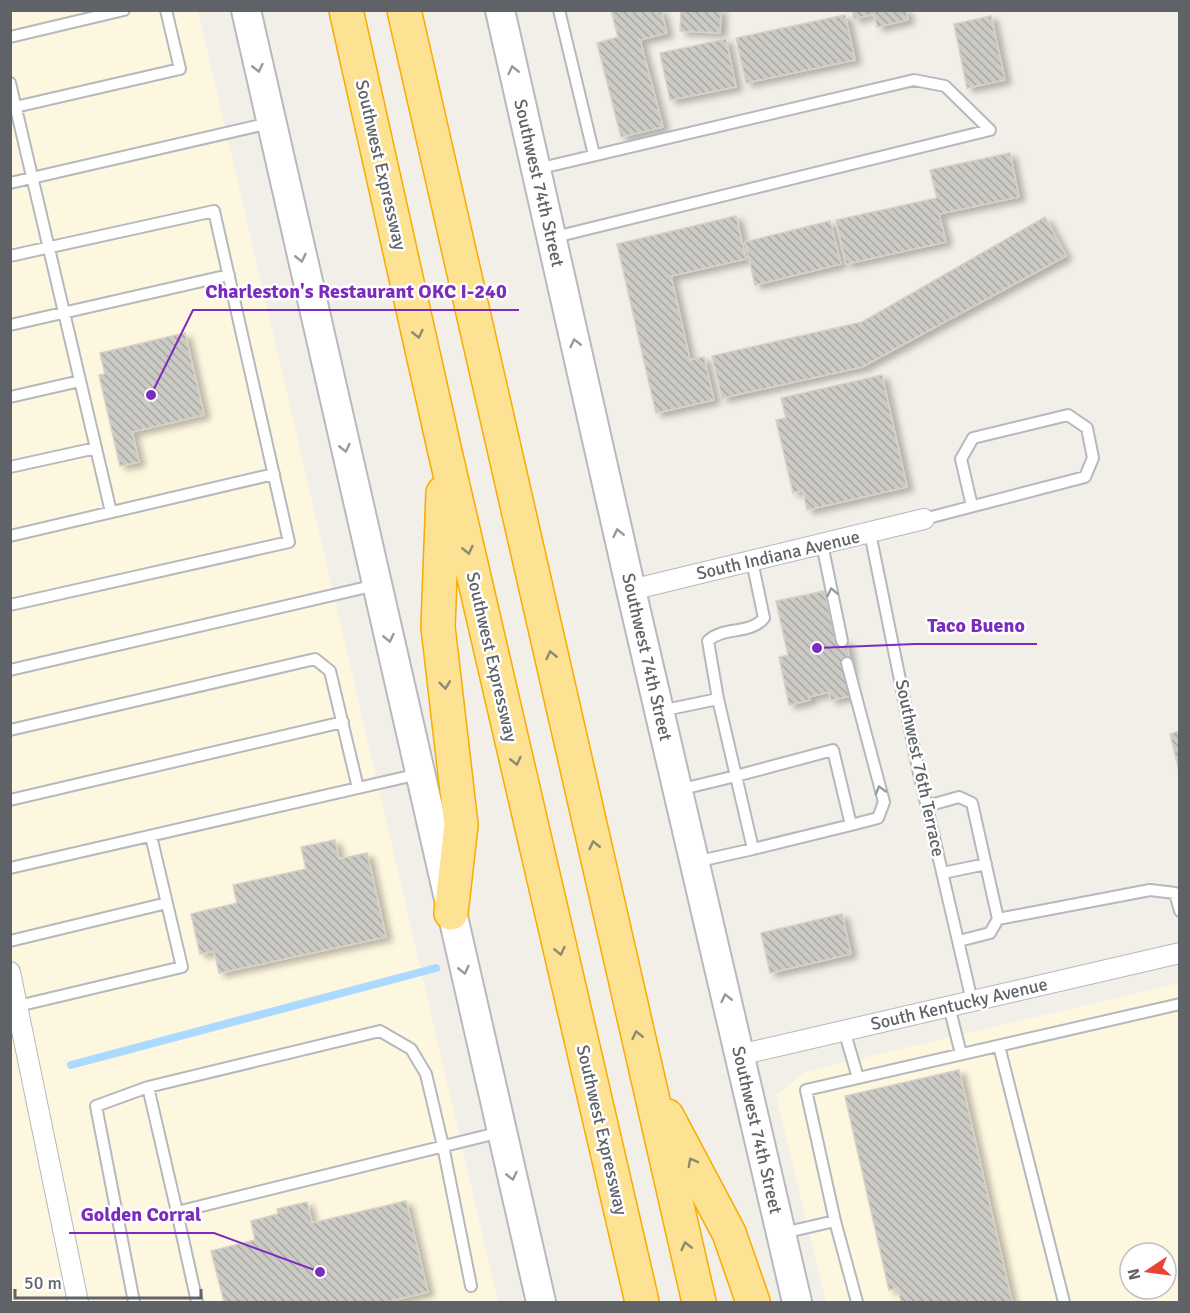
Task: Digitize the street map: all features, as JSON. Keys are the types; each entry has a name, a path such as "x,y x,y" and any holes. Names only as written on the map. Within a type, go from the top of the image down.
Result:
{"highway":[{"name":"Southwest Expressway","path":"346,10 445,452 642,1302"},
{"path":"404,10 699,1302"},
{"path":"445,452 438,627 461,825 451,913"},
{"path":"647,1077 729,1233 753,1302"}],"main road":[{"path":"246,10 541,1302"},
{"name":"Southwest 74th Street","path":"500,10 631,590 797,1302"}],"street":[{"name":"South Indiana Avenue","path":"631,590 870,534 924,519"},
{"name":"South Kentucky Avenue","path":"739,1055 1179,953"},
{"path":"10,972 18,1006 17,1030 78,1302"}],"lane":[{"path":"10,37 124,10"},
{"path":"13,108 180,69 166,10"},
{"path":"559,10 594,155"},
{"path":"536,169 914,80 945,86 990,130 551,238"},
{"path":"10,83 13,108 33,177 111,513"},
{"path":"10,183 270,123"},
{"path":"10,256 214,211 289,542 10,605"},
{"path":"10,325 229,276"},
{"path":"10,397 80,381"},
{"path":"924,519 1085,477 1094,458 1088,428 1068,415 973,438 961,459 972,506"},
{"path":"10,467 96,447"},
{"path":"10,536 274,474"},
{"name":"Southwest 76th Terrace","path":"870,534 927,806 972,1001"},
{"path":"822,544 842,640"},
{"path":"752,561 764,618 754,626 713,636 708,640 718,699 753,849"},
{"path":"10,670 377,585"},
{"path":"10,730 315,659 330,671 358,788"},
{"path":"694,862 878,818 884,802 847,663"},
{"path":"660,711 718,699"},
{"path":"10,800 343,722"},
{"path":"678,790 833,750 851,825"},
{"path":"10,868 420,773"},
{"path":"927,806 959,797 972,803 998,919 990,933 959,941"},
{"path":"18,1006 182,967 151,836"},
{"path":"943,873 986,864"},
{"path":"998,919 1150,890 1177,892 1179,911"},
{"path":"10,941 167,903"},
{"path":"857,1302 806,1090 1179,1004"},
{"path":"950,1006 961,1054"},
{"path":"844,1030 858,1078"},
{"path":"134,1302 96,1106 148,1088 380,1031 411,1049 426,1074 471,1286"},
{"path":"999,1046 1064,1302"},
{"path":"148,1088 197,1302"},
{"path":"177,1212 502,1132"},
{"path":"781,1233 836,1221"}],"shaded area":[{"path":"10,11 198,11 498,1302 11,1302"},
{"path":"1179,983 1179,1302 826,1302 776,1095 804,1072"}],"building":[{"path":"611,10 661,10 667,33 640,40 663,127 621,137 597,43 618,37"},
{"path":"681,10 721,10 720,33 680,31"},
{"path":"852,10 906,10 908,20 877,27 874,14 854,19"},
{"path":"845,15 855,60 746,83 736,38"},
{"path":"991,16 1005,80 967,88 954,24"},
{"path":"726,39 736,87 670,100 660,53"},
{"path":"1010,153 1019,197 939,214 946,242 846,264 836,220 937,198 930,170"},
{"path":"736,216 746,259 671,276 690,360 704,357 714,400 656,413 617,244"},
{"path":"1045,217 1066,256 862,367 722,398 712,356 862,322"},
{"path":"830,221 841,264 755,285 745,242"},
{"path":"185,333 204,415 132,432 139,462 120,466 99,375 105,374 100,353"},
{"path":"882,375 907,487 807,510 803,490 793,493 776,420 786,418 781,398"},
{"path":"824,591 836,642 846,640 850,662 851,696 831,700 829,692 789,705 779,657 788,655 776,601"},
{"path":"1180,731 1180,775 1170,734"},
{"path":"335,840 339,859 367,853 386,937 219,973 214,951 200,954 191,914 237,903 233,885 306,869 301,847"},
{"path":"842,914 851,954 770,973 761,933"},
{"path":"959,1070 1012,1302 901,1302 898,1288 889,1290 845,1096"},
{"path":"406,1201 428,1292 387,1302 224,1302 211,1251 255,1240 251,1221 278,1214 277,1209 307,1202 312,1223"}],"waterway":[{"path":"71,1065 436,968"}],"place":[{"name":"Charleston's Restaurant OKC I-240","path":"151,395"},
{"name":"Taco Bueno","path":"817,648"},
{"name":"Golden Corral","path":"320,1272"}]}
